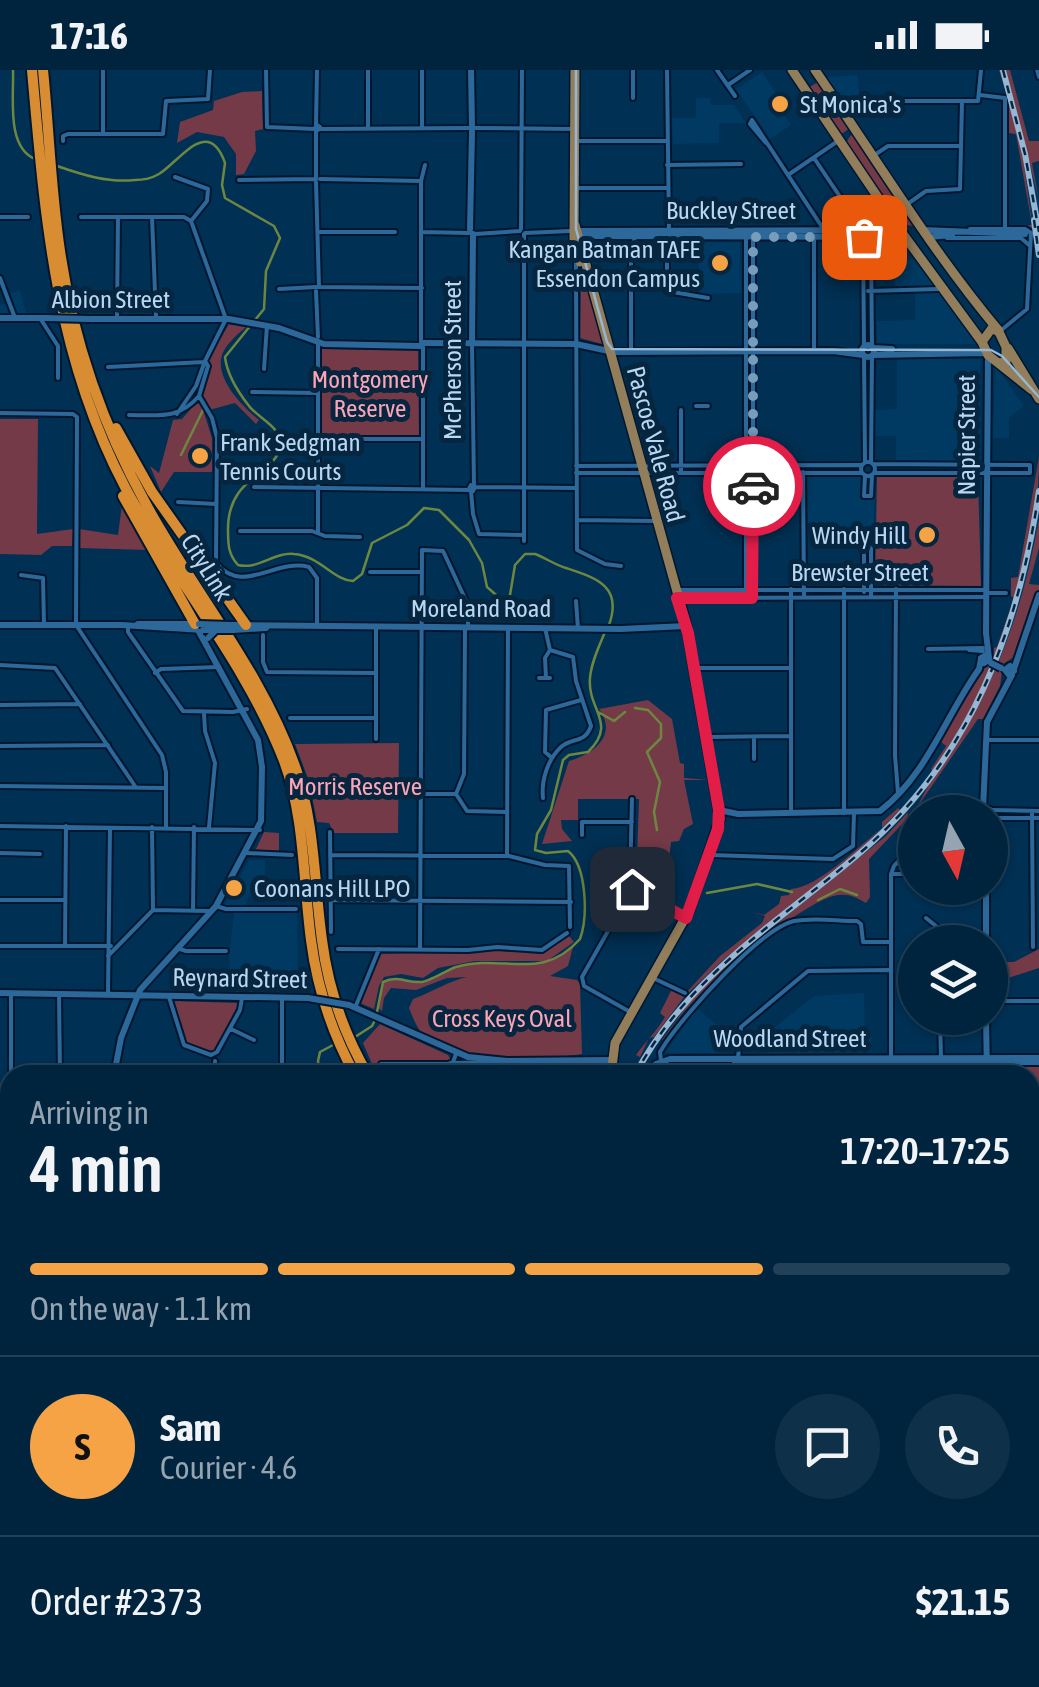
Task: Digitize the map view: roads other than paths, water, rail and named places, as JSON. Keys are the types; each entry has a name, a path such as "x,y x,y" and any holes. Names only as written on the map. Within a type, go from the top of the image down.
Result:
{"highway":[{"name":"CityLink","path":"32,70 46,169 57,296 82,383 98,430 126,489 239,672 284,762 301,838 316,970 353,1065"},
{"name":"CityLink","path":"44,70 44,152"},
{"name":"CityLink","path":"46,169 64,278 81,349 111,432 148,508 252,677 288,746 312,832 329,980 344,1040 361,1065"},
{"path":"81,349 142,475 232,606 237,618 233,627"},
{"path":"82,383 108,464 138,528 197,628"},
{"path":"175,624 184,619 185,609"}],"main road":[{"name":"Pascoe Vale Road","path":"575,70 576,231 578,256 592,293"},
{"path":"792,70 985,349 1036,394"},
{"path":"804,87 817,73 925,233 1001,335 1036,394"},
{"path":"840,140 855,130"},
{"name":"Pascoe Vale Road","path":"576,231 685,629 719,814 710,854 686,918 615,1043 612,1065"},
{"name":"Buckley Street","path":"902,233 925,233"},
{"path":"963,314 977,303"},
{"path":"985,349 990,329 1001,335 1007,359 1004,364 998,363"}],"street":[{"path":"103,70 103,134"},
{"path":"63,141 65,134 164,134 166,100 208,99 210,70"},
{"path":"266,70 268,127 575,129"},
{"path":"317,70 318,533"},
{"path":"368,70 368,128"},
{"path":"422,70 422,128"},
{"name":"McPherson Street","path":"471,70 472,498 477,531 482,535 524,538 524,488"},
{"path":"522,70 524,488"},
{"path":"633,70 633,98"},
{"path":"667,70 664,293 708,298"},
{"path":"717,70 735,96"},
{"path":"728,86 750,70"},
{"path":"980,97 981,70"},
{"path":"1037,70 1039,78"},
{"path":"841,108 860,100 962,101 1004,96 1005,229 1029,230 1029,245 1026,312 1001,335"},
{"path":"906,205 928,191 957,191 960,187 962,101"},
{"path":"788,175 840,140"},
{"path":"575,141 667,141"},
{"path":"766,143 824,233"},
{"path":"873,156 888,146 961,146"},
{"path":"814,158 867,233 871,291 868,474"},
{"path":"667,164 741,164"},
{"path":"422,488 421,181 425,165"},
{"path":"175,178 208,189 207,201 191,220"},
{"path":"240,180 421,181"},
{"path":"575,188 667,188"},
{"path":"0,216 28,216"},
{"path":"81,217 191,220 224,320 196,386 178,414"},
{"path":"118,217 118,319"},
{"path":"152,217 156,319"},
{"name":"Buckley Street","path":"925,233 1005,229"},
{"name":"Buckley Street","path":"947,230 983,233"},
{"path":"318,232 395,232"},
{"name":"Buckley Street","path":"422,232 902,233"},
{"path":"632,233 632,351"},
{"path":"814,233 814,351"},
{"path":"867,233 864,291 868,351"},
{"name":"Buckley Street","path":"925,233 1024,234"},
{"name":"Buckley Street","path":"925,233 1021,238 1029,245"},
{"path":"749,598 746,469 750,234"},
{"path":"578,256 574,268 577,549 605,564 621,566"},
{"path":"0,278 15,318"},
{"path":"666,282 688,282"},
{"path":"864,291 926,291 943,287"},
{"path":"279,288 422,288"},
{"name":"Albion Street","path":"0,318 224,320 267,325 318,340 408,345 576,344 609,352 985,349"},
{"path":"43,318 58,346 58,378"},
{"path":"264,369 267,325"},
{"name":"Napier Street","path":"898,793 938,741 987,657 985,349"},
{"path":"749,351 753,469 749,589"},
{"path":"108,367 205,361"},
{"path":"129,415 178,414 188,410 199,396 208,366 205,361"},
{"path":"252,392 318,392"},
{"path":"199,396 208,410 216,438 219,567 237,578 254,578 290,564 311,569 317,581 317,626"},
{"path":"696,406 708,406"},
{"path":"681,410 682,473"},
{"path":"0,413 76,415 76,625 160,750 166,768 166,827"},
{"path":"295,439 422,439"},
{"path":"868,464 868,474"},
{"path":"576,473 681,466 803,469 868,464 986,469 1030,473 1030,465 986,469 868,474 803,469"},
{"path":"576,466 682,473 746,469"},
{"path":"803,469 804,597"},
{"path":"254,487 576,488"},
{"path":"178,502 216,504"},
{"path":"576,520 652,519"},
{"path":"240,531 360,536"},
{"path":"864,533 871,533 868,597 864,590 864,533"},
{"path":"420,950 421,550 442,550 468,605 464,774 456,794"},
{"path":"370,572 420,572"},
{"path":"21,575 44,578 44,625"},
{"name":"Brewster Street","path":"677,598 749,589 1006,593"},
{"path":"791,589 792,814"},
{"path":"844,589 844,813"},
{"path":"719,814 880,812 898,793 896,593"},
{"name":"Brewster Street","path":"677,598 868,597 896,593"},
{"path":"986,795 986,722 1000,695 1007,669 1020,654 1038,599"},
{"path":"576,600 578,629"},
{"name":"Moreland Road","path":"0,624 175,624 215,631 233,627 317,626"},
{"path":"126,625 181,710 245,710"},
{"name":"Moreland Road","path":"126,625 685,629"},
{"path":"376,627 376,739"},
{"path":"116,1065 120,1038 137,995 214,910 264,815 263,753 245,710 197,628"},
{"path":"507,856 508,628"},
{"path":"545,628 550,650 544,658 545,678"},
{"path":"207,642 215,631"},
{"path":"263,635 264,664 269,672 376,674"},
{"path":"543,798 542,779 552,758 562,746 580,741 590,731 591,722 581,700 573,656 550,650"},
{"path":"928,650 964,650 1007,669"},
{"path":"0,665 53,666 136,786"},
{"path":"155,673 163,669 220,667"},
{"path":"693,668 791,668"},
{"path":"552,758 545,752 546,706 581,700"},
{"path":"0,705 80,704"},
{"path":"204,712 205,731 216,763 209,827"},
{"path":"290,718 376,718"},
{"path":"706,737 791,736"},
{"path":"754,737 754,759"},
{"path":"986,740 1039,740"},
{"path":"0,746 108,745"},
{"path":"0,786 165,788"},
{"path":"420,794 456,794"},
{"path":"456,794 467,811 508,812"},
{"path":"632,799 632,884 582,979 584,986 632,1012"},
{"path":"710,854 836,858 854,846 854,813"},
{"path":"1008,813 1036,814 1033,947"},
{"path":"582,835 582,822 632,822"},
{"path":"0,826 259,830"},
{"path":"65,946 66,826"},
{"path":"108,994 110,826"},
{"path":"108,956 152,910 152,827"},
{"path":"193,910 194,827"},
{"path":"330,832 331,932"},
{"path":"0,853 40,854"},
{"path":"246,853 292,855"},
{"path":"330,855 507,856 545,866 566,866 570,872 568,930 542,950 338,949"},
{"path":"887,1062 891,874 898,862"},
{"path":"600,865 686,918"},
{"path":"891,874 898,874"},
{"path":"0,900 65,900"},
{"path":"330,900 571,902"},
{"path":"152,910 296,909"},
{"path":"926,918 935,925"},
{"path":"660,1065 660,1052 708,990 791,922 859,921 863,942 890,942"},
{"path":"0,946 120,944"},
{"path":"178,948 226,951"},
{"path":"352,1006 379,949"},
{"path":"738,1060 741,1026 806,972 890,970"},
{"path":"152,976 148,988 153,996"},
{"path":"652,977 685,993"},
{"name":"Reynard Street","path":"0,993 308,998 352,1006 456,1054 507,1061"},
{"path":"11,993 11,1065"},
{"path":"59,993 60,1065"},
{"path":"169,997 184,1045 215,1058"},
{"path":"215,1065 242,998"},
{"path":"282,998 282,1065"},
{"path":"1008,1001 1039,1001"},
{"path":"230,1028 254,1040"},
{"path":"938,1062 939,1035"},
{"path":"986,1035 987,1065"},
{"path":"452,1064 456,1054"},
{"path":"381,1065 612,1060"},
{"name":"Woodland Street","path":"662,1063 1039,1060"}],"waterway":[{"path":"13,70 16,133 19,144 35,159"},
{"path":"57,166 105,179 144,179 159,174 193,146 210,143 225,163 225,198 274,226 280,238 266,271 264,309 225,357 241,395 280,440 277,456 243,487 230,511 229,544 238,565 294,554 353,581 362,574 372,543 407,525 424,508 439,510 469,540 482,563 487,587 502,600 510,595 515,565 525,554 535,554 604,586 612,601 609,625"},
{"path":"181,455 204,408"},
{"path":"377,1012 383,982 388,980 424,981 474,964 536,964 551,960 580,939 584,892 574,858 568,851 535,850 537,834 551,810 563,760 588,752 601,733 590,678 605,632"},
{"path":"635,708 648,710 661,724 661,738 647,752 660,782 654,812 657,830"},
{"path":"598,712 614,721 625,712"},
{"path":"707,893 757,884 792,892"},
{"path":"818,900 840,889 857,895"},
{"path":"355,1037 375,1020"},
{"path":"319,1065 320,1052 333,1045"}],"tram line":[{"path":"576,70 576,229 612,349 991,350 1002,356 1039,397"}],"railway":[{"path":"1003,70 1025,154 1039,232"},
{"path":"1034,220 1039,255"},
{"path":"641,1065 656,1040 708,979 861,852 932,775 984,688 1003,641 1018,592 1039,491"}],"place":[{"name":"St Monica's","path":"780,104"},
{"name":"Kangan Batman TAFE Essendon Campus","path":"720,263"},
{"name":"Frank Sedgman Tennis Courts","path":"200,456"},
{"name":"Windy Hill","path":"927,535"},
{"name":"Coonans Hill LPO","path":"234,888"}],"park label":[{"name":"Montgomery Reserve","path":"370,394"},
{"name":"Morris Reserve","path":"355,786"},
{"name":"Cross Keys Oval","path":"502,1018"}]}
